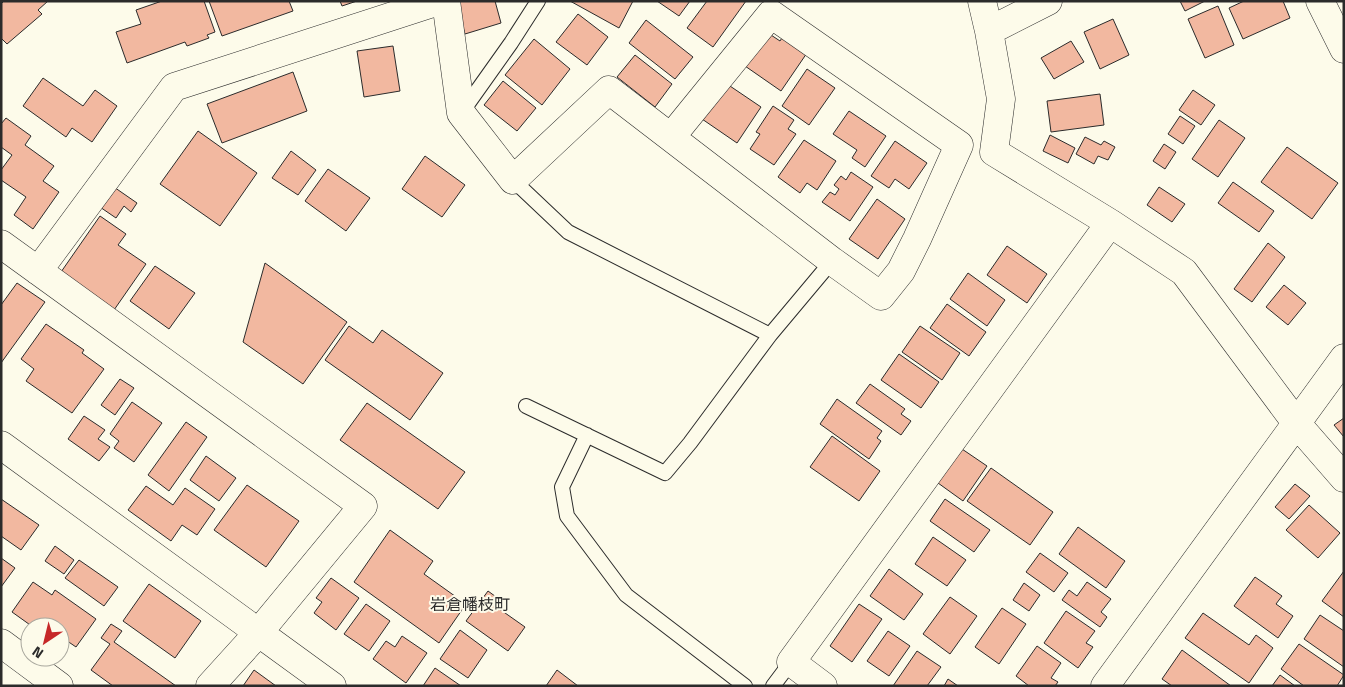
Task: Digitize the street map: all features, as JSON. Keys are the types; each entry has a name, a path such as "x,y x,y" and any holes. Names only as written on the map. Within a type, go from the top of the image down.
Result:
{"street":[{"path":"38,271 174,87 439,1"},
{"path":"446,1 461,113 513,180 609,90 832,261 881,296 901,271 959,145"},
{"path":"982,1 990,31 1001,98 994,152"},
{"path":"990,31 1048,1"},
{"path":"1320,1 1344,48"},
{"path":"671,137 771,14 959,145 994,152 1110,223 1184,272 1297,424 1344,478"},
{"path":"823,686 792,662 1110,223"},
{"path":"1,244 363,506 259,632 210,686"},
{"path":"1105,686 1344,358"},
{"path":"1,445 332,686"},
{"path":"1,643 59,686"}],"lane":[{"path":"461,113 511,43 538,1"},
{"path":"513,180 568,232 770,335"},
{"path":"526,406 665,473 690,443 770,335 832,261"},
{"path":"587,435 562,487 567,516 626,595 745,686"},
{"path":"773,686 792,662"}],"building":[{"path":"4,1 48,1 38,10 42,14 7,44 1,38 1,4"},
{"path":"162,1 204,1 215,32 207,35 209,38 187,46 185,42 127,63 116,32 141,24 136,10"},
{"path":"209,1 289,1 293,11 222,36"},
{"path":"340,1 357,1 342,6"},
{"path":"455,1 495,1 501,23 465,34"},
{"path":"570,1 633,1 619,28"},
{"path":"657,1 690,1 679,16"},
{"path":"707,1 746,1 713,47 687,28"},
{"path":"1180,1 1205,1 1185,11"},
{"path":"1244,1 1283,1 1290,18 1243,39 1229,8"},
{"path":"1218,6 1234,45 1205,58 1188,19"},
{"path":"578,14 608,37 587,65 556,42"},
{"path":"1113,19 1129,55 1100,69 1084,32"},
{"path":"646,20 693,57 675,79 629,43"},
{"path":"768,33 780,41 785,33 809,50 781,91 745,66"},
{"path":"534,39 570,69 542,105 505,75"},
{"path":"1071,41 1084,62 1054,79 1041,58"},
{"path":"393,46 400,91 364,97 357,51"},
{"path":"635,55 672,84 655,107 617,77"},
{"path":"807,69 835,88 809,125 782,106"},
{"path":"293,72 307,111 222,143 207,104"},
{"path":"43,78 83,106 95,90 117,106 92,142 72,128 66,137 23,106"},
{"path":"503,81 536,108 517,131 484,105"},
{"path":"727,84 761,107 737,143 702,119"},
{"path":"1193,90 1215,105 1201,125 1179,110"},
{"path":"1100,94 1104,125 1051,132 1047,101"},
{"path":"773,106 794,120 788,129 796,134 774,165 750,149 760,134 756,132"},
{"path":"849,111 886,136 865,167 852,158 857,150 833,134"},
{"path":"1180,116 1195,126 1183,144 1168,134"},
{"path":"6,118 31,136 25,145 54,166 43,181 59,192 33,229 14,215 26,197 1,180 1,170 12,155 1,147 1,124"},
{"path":"1219,120 1245,138 1218,177 1192,159"},
{"path":"198,131 257,173 220,226 160,184"},
{"path":"1050,135 1075,148 1068,163 1043,151"},
{"path":"1085,137 1101,145 1104,141 1115,147 1108,160 1098,156 1094,164 1076,154"},
{"path":"804,140 836,161 817,190 807,183 800,193 778,177"},
{"path":"895,141 927,163 909,189 895,179 889,188 871,176"},
{"path":"1164,144 1176,152 1165,169 1153,161"},
{"path":"1287,147 1338,183 1312,219 1261,182"},
{"path":"291,151 316,170 298,195 272,178"},
{"path":"425,156 465,185 442,217 402,189"},
{"path":"328,169 370,198 346,231 305,201"},
{"path":"851,172 873,187 850,221 822,202 830,192 835,195 839,189 834,185 841,176 846,180"},
{"path":"1233,182 1274,211 1259,232 1218,203"},
{"path":"111,185 137,203 131,212 124,206 116,218 97,205"},
{"path":"1159,187 1185,204 1172,222 1147,205"},
{"path":"877,199 905,219 878,259 849,239"},
{"path":"100,216 126,234 118,245 146,264 114,310 61,272"},
{"path":"1268,243 1285,257 1252,302 1234,289"},
{"path":"1007,246 1047,274 1027,303 987,275"},
{"path":"265,263 347,322 303,384 243,342"},
{"path":"155,266 195,293 169,329 130,301"},
{"path":"968,273 1005,300 987,326 950,299"},
{"path":"17,283 45,302 1,363 1,305"},
{"path":"1284,285 1306,303 1288,325 1266,307"},
{"path":"947,304 986,332 969,356 930,328"},
{"path":"46,324 84,350 82,353 104,369 72,413 26,381 34,369 21,359"},
{"path":"349,326 373,343 382,330 443,373 410,420 325,360"},
{"path":"920,326 960,353 942,380 902,352"},
{"path":"899,354 939,382 921,408 881,380"},
{"path":"120,379 134,388 115,415 101,405"},
{"path":"870,384 905,409 901,414 911,421 901,435 856,403"},
{"path":"837,399 882,431 877,438 881,441 869,459 820,424"},
{"path":"132,402 162,423 134,462 114,448 119,441 110,434"},
{"path":"367,403 465,472 438,509 340,440"},
{"path":"84,416 105,430 98,439 110,447 99,461 68,439"},
{"path":"1344,418 1344,437 1334,425"},
{"path":"186,422 207,437 169,491 148,475"},
{"path":"832,436 880,471 859,501 810,467"},
{"path":"962,449 987,466 963,501 938,483"},
{"path":"206,456 236,478 219,501 190,480"},
{"path":"991,468 1053,512 1030,545 967,501"},
{"path":"1295,484 1310,496 1289,519 1275,507"},
{"path":"247,485 299,521 266,567 214,530"},
{"path":"146,486 173,505 185,488 215,509 197,535 182,525 171,541 128,510"},
{"path":"1,499 39,525 21,550 1,536"},
{"path":"945,499 990,530 974,552 930,521"},
{"path":"1309,505 1340,533 1318,558 1286,530"},
{"path":"1078,527 1125,561 1106,588 1059,554"},
{"path":"390,530 433,561 424,574 466,604 439,643 354,582"},
{"path":"933,537 966,560 947,586 915,564"},
{"path":"55,546 74,560 64,574 45,561"},
{"path":"1040,553 1068,573 1054,592 1026,572"},
{"path":"1,558 15,568 1,587"},
{"path":"79,560 118,587 104,606 65,578"},
{"path":"889,569 923,594 904,620 870,596"},
{"path":"1344,571 1344,617 1322,601"},
{"path":"1255,577 1282,596 1276,604 1293,616 1278,638 1234,606"},
{"path":"331,578 359,598 336,630 314,613 322,602 316,598"},
{"path":"33,582 52,595 55,590 96,619 76,647 70,643 70,617 20,618 12,612"},
{"path":"1087,582 1111,599 1101,612 1107,617 1100,627 1062,600 1069,590 1077,596"},
{"path":"1024,583 1040,595 1029,611 1013,600"},
{"path":"149,584 201,621 175,658 123,621"},
{"path":"488,591 503,602 498,608 525,627 508,651 466,621"},
{"path":"950,597 977,616 950,654 923,634"},
{"path":"366,604 390,621 369,651 344,634"},
{"path":"859,604 882,619 852,662 830,646"},
{"path":"1002,608 1026,624 999,664 975,647"},
{"path":"1066,611 1095,631 1086,643 1093,647 1078,668 1044,643"},
{"path":"1203,613 1249,645 1256,635 1273,648 1249,683 1185,638"},
{"path":"1320,615 1344,631 1344,667 1304,639"},
{"path":"111,624 122,631 114,642 176,686 113,686 91,670 110,644 101,638"},
{"path":"460,630 487,650 468,678 440,659"},
{"path":"888,631 910,646 889,676 867,661"},
{"path":"402,636 427,653 406,683 373,659 386,641 395,647"},
{"path":"1299,644 1344,675 1337,686 1304,686 1281,669"},
{"path":"1037,646 1061,663 1051,678 1058,682 1055,686 1029,686 1016,676"},
{"path":"1182,650 1231,686 1172,686 1162,679"},
{"path":"917,651 941,667 927,686 893,686"},
{"path":"435,668 461,686 423,686"},
{"path":"254,670 276,686 243,686"},
{"path":"557,670 578,686 546,686"},
{"path":"1280,675 1295,686 1272,686"},
{"path":"948,679 958,686 944,686"}],"district":[{"name":"岩倉幡枝町","path":"470,604"}]}
